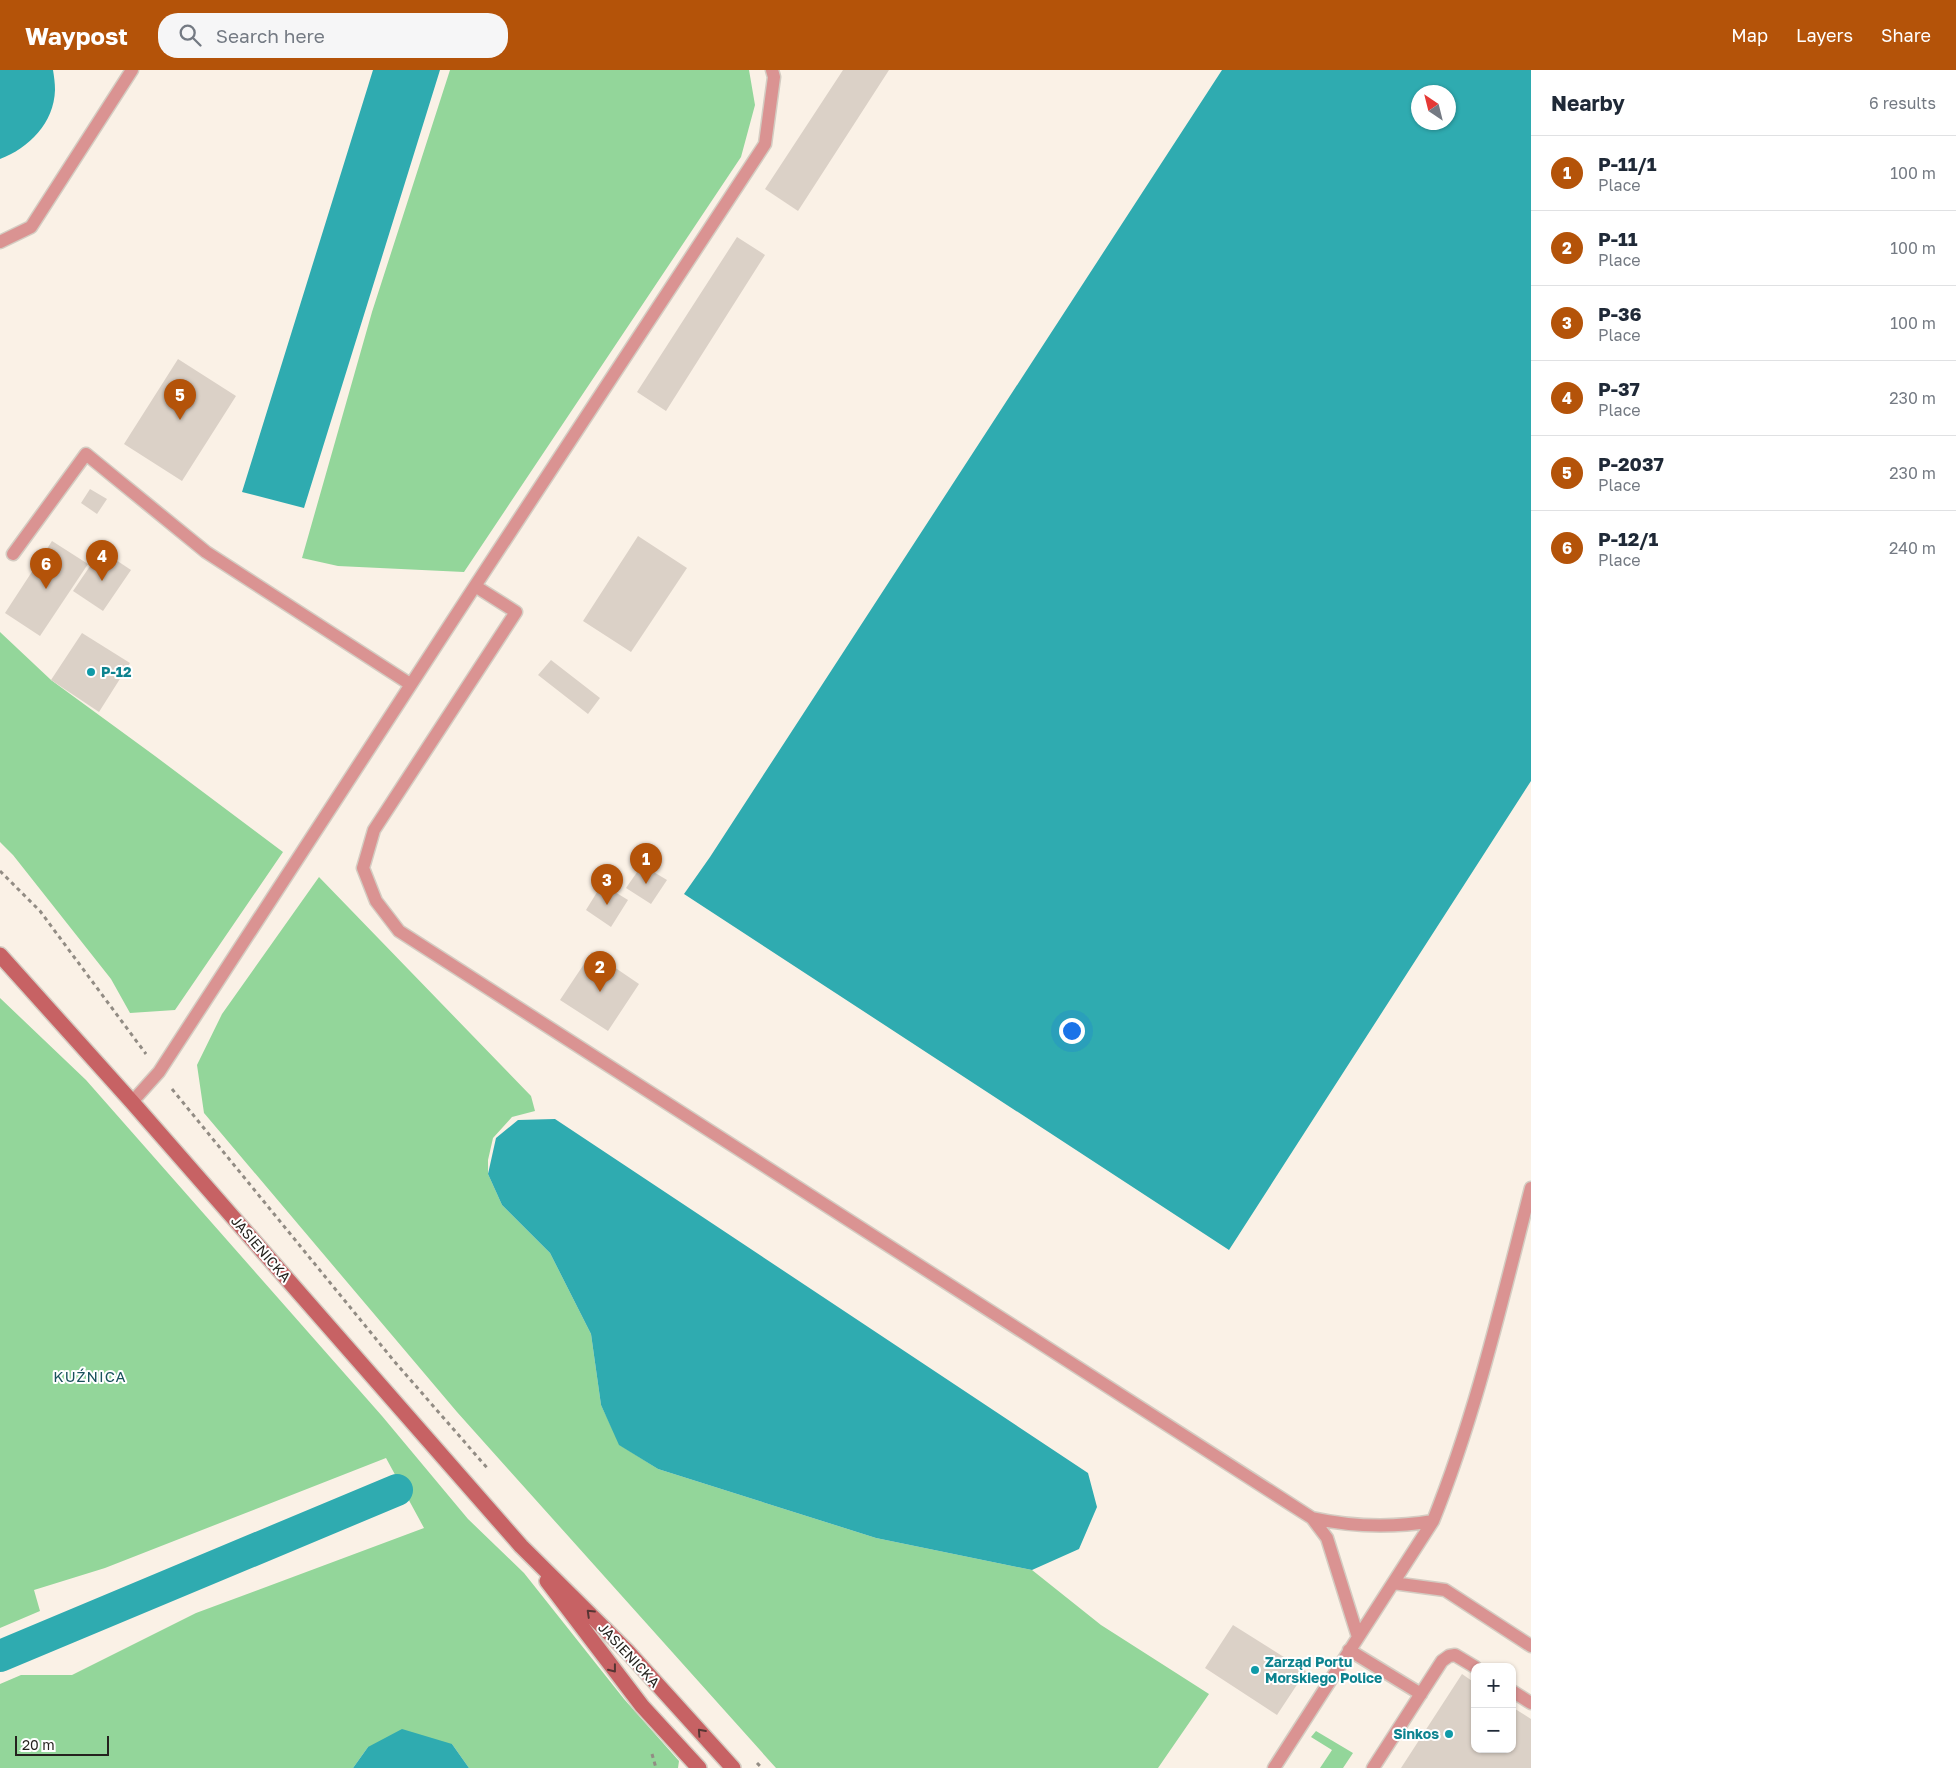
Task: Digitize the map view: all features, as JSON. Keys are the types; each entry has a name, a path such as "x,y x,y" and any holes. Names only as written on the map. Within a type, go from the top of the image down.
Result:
{"main road":[{"name":"JASIENICKA","path":"0,955 132,1102 521,1546 628,1652 733,1768"},
{"name":"JASIENICKA","path":"521,1546 642,1706 698,1768"}],"lane":[{"path":"0,242 31,227 132,70"},
{"path":"132,1102 159,1072 410,684 765,144 775,72"},
{"path":"13,554 86,454 206,552 410,684"},
{"path":"475,586 516,612 374,830 363,868 376,901 399,931 1312,1518 1327,1538 1358,1637"},
{"path":"1274,1768 1434,1521 1449,1483 1475,1402 1531,1188"},
{"path":"1312,1518 1370,1527 1404,1526 1434,1521"},
{"path":"1393,1583 1445,1590 1531,1646"},
{"path":"1349,1650 1421,1694"},
{"path":"1373,1768 1442,1661 1449,1656 1455,1655 1471,1665"},
{"path":"1516,1694 1531,1704"}],"path":[{"path":"0,871 40,911 159,1072 394,1361 491,1472"}],"green space":[{"path":"450,70 749,70 755,105 741,157 464,572 338,566 302,558 372,312"},
{"path":"0,632 51,680 283,852 175,1010 130,1013 111,979 13,855 0,842"},
{"path":"319,877 531,1096 535,1111 512,1117 493,1138 488,1160 488,1174 502,1205 550,1253 591,1334 601,1405 620,1445 658,1469 876,1538 1032,1570 1101,1625 1209,1694 1158,1768 776,1768 457,1412 204,1113 197,1065 222,1014"},
{"path":"0,998 86,1080 382,1416 468,1519 524,1573 624,1699 679,1761 678,1768 469,1768 452,1744 368,1747 353,1768 0,1768 0,1684 21,1675 72,1675 196,1613 424,1528 386,1458 105,1568 34,1590 40,1611 0,1628"},
{"path":"1316,1731 1353,1753 1343,1768 1320,1768 1332,1750 1311,1737"}],"water":[{"path":"0,70 53,70 55,90 54,102 50,113 38,133 21,148 0,159"},
{"path":"373,70 440,70 304,508 242,492"},
{"path":"1222,70 1531,70 1531,781 1229,1250 684,894 710,857"},
{"path":"555,1119 1088,1473 1097,1507 1079,1549 1032,1570 876,1538 658,1469 619,1445 601,1405 591,1334 550,1253 502,1205 488,1174 496,1138 518,1120"},
{"path":"402,1729 452,1744 469,1768 353,1768 368,1747"}],"building":[{"path":"843,70 889,70 798,211 765,189"},
{"path":"737,237 765,255 666,411 637,392"},
{"path":"178,359 236,396 182,481 124,444"},
{"path":"90,489 107,499 97,514 81,503"},
{"path":"638,536 687,568 631,652 583,621"},
{"path":"52,541 88,564 40,636 5,613"},
{"path":"101,550 131,570 103,611 73,591"},
{"name":"P-12","path":"82,633 130,663 99,712 51,680"},
{"path":"551,660 600,698 588,714 538,675"},
{"path":"642,865 667,880 651,904 626,888"},
{"path":"602,884 628,900 611,927 586,910"},
{"path":"592,952 639,984 608,1031 560,1000"},
{"name":"Zarząd Portu Morskiego Police","path":"1233,1625 1306,1671 1277,1715 1205,1668"},
{"name":"Sinkos","path":"1462,1674 1471,1680 1471,1753 1516,1753 1516,1710 1531,1719 1531,1768 1401,1768"}],"waterway":[{"path":"0,1656 397,1490"}],"place":[{"name":"P-2037","path":"180,420"},
{"name":"P-37","path":"102,581"},
{"name":"P-12/1","path":"46,589"},
{"name":"P-12","path":"91,672"},
{"name":"P-11/1","path":"646,884"},
{"name":"P-36","path":"607,905"},
{"name":"P-11","path":"600,992"},
{"name":"Zarząd Portu Morskiego Police","path":"1255,1670"},
{"name":"Sinkos","path":"1449,1734"}],"district":[{"name":"KUŹNICA","path":"90,1377"}]}
